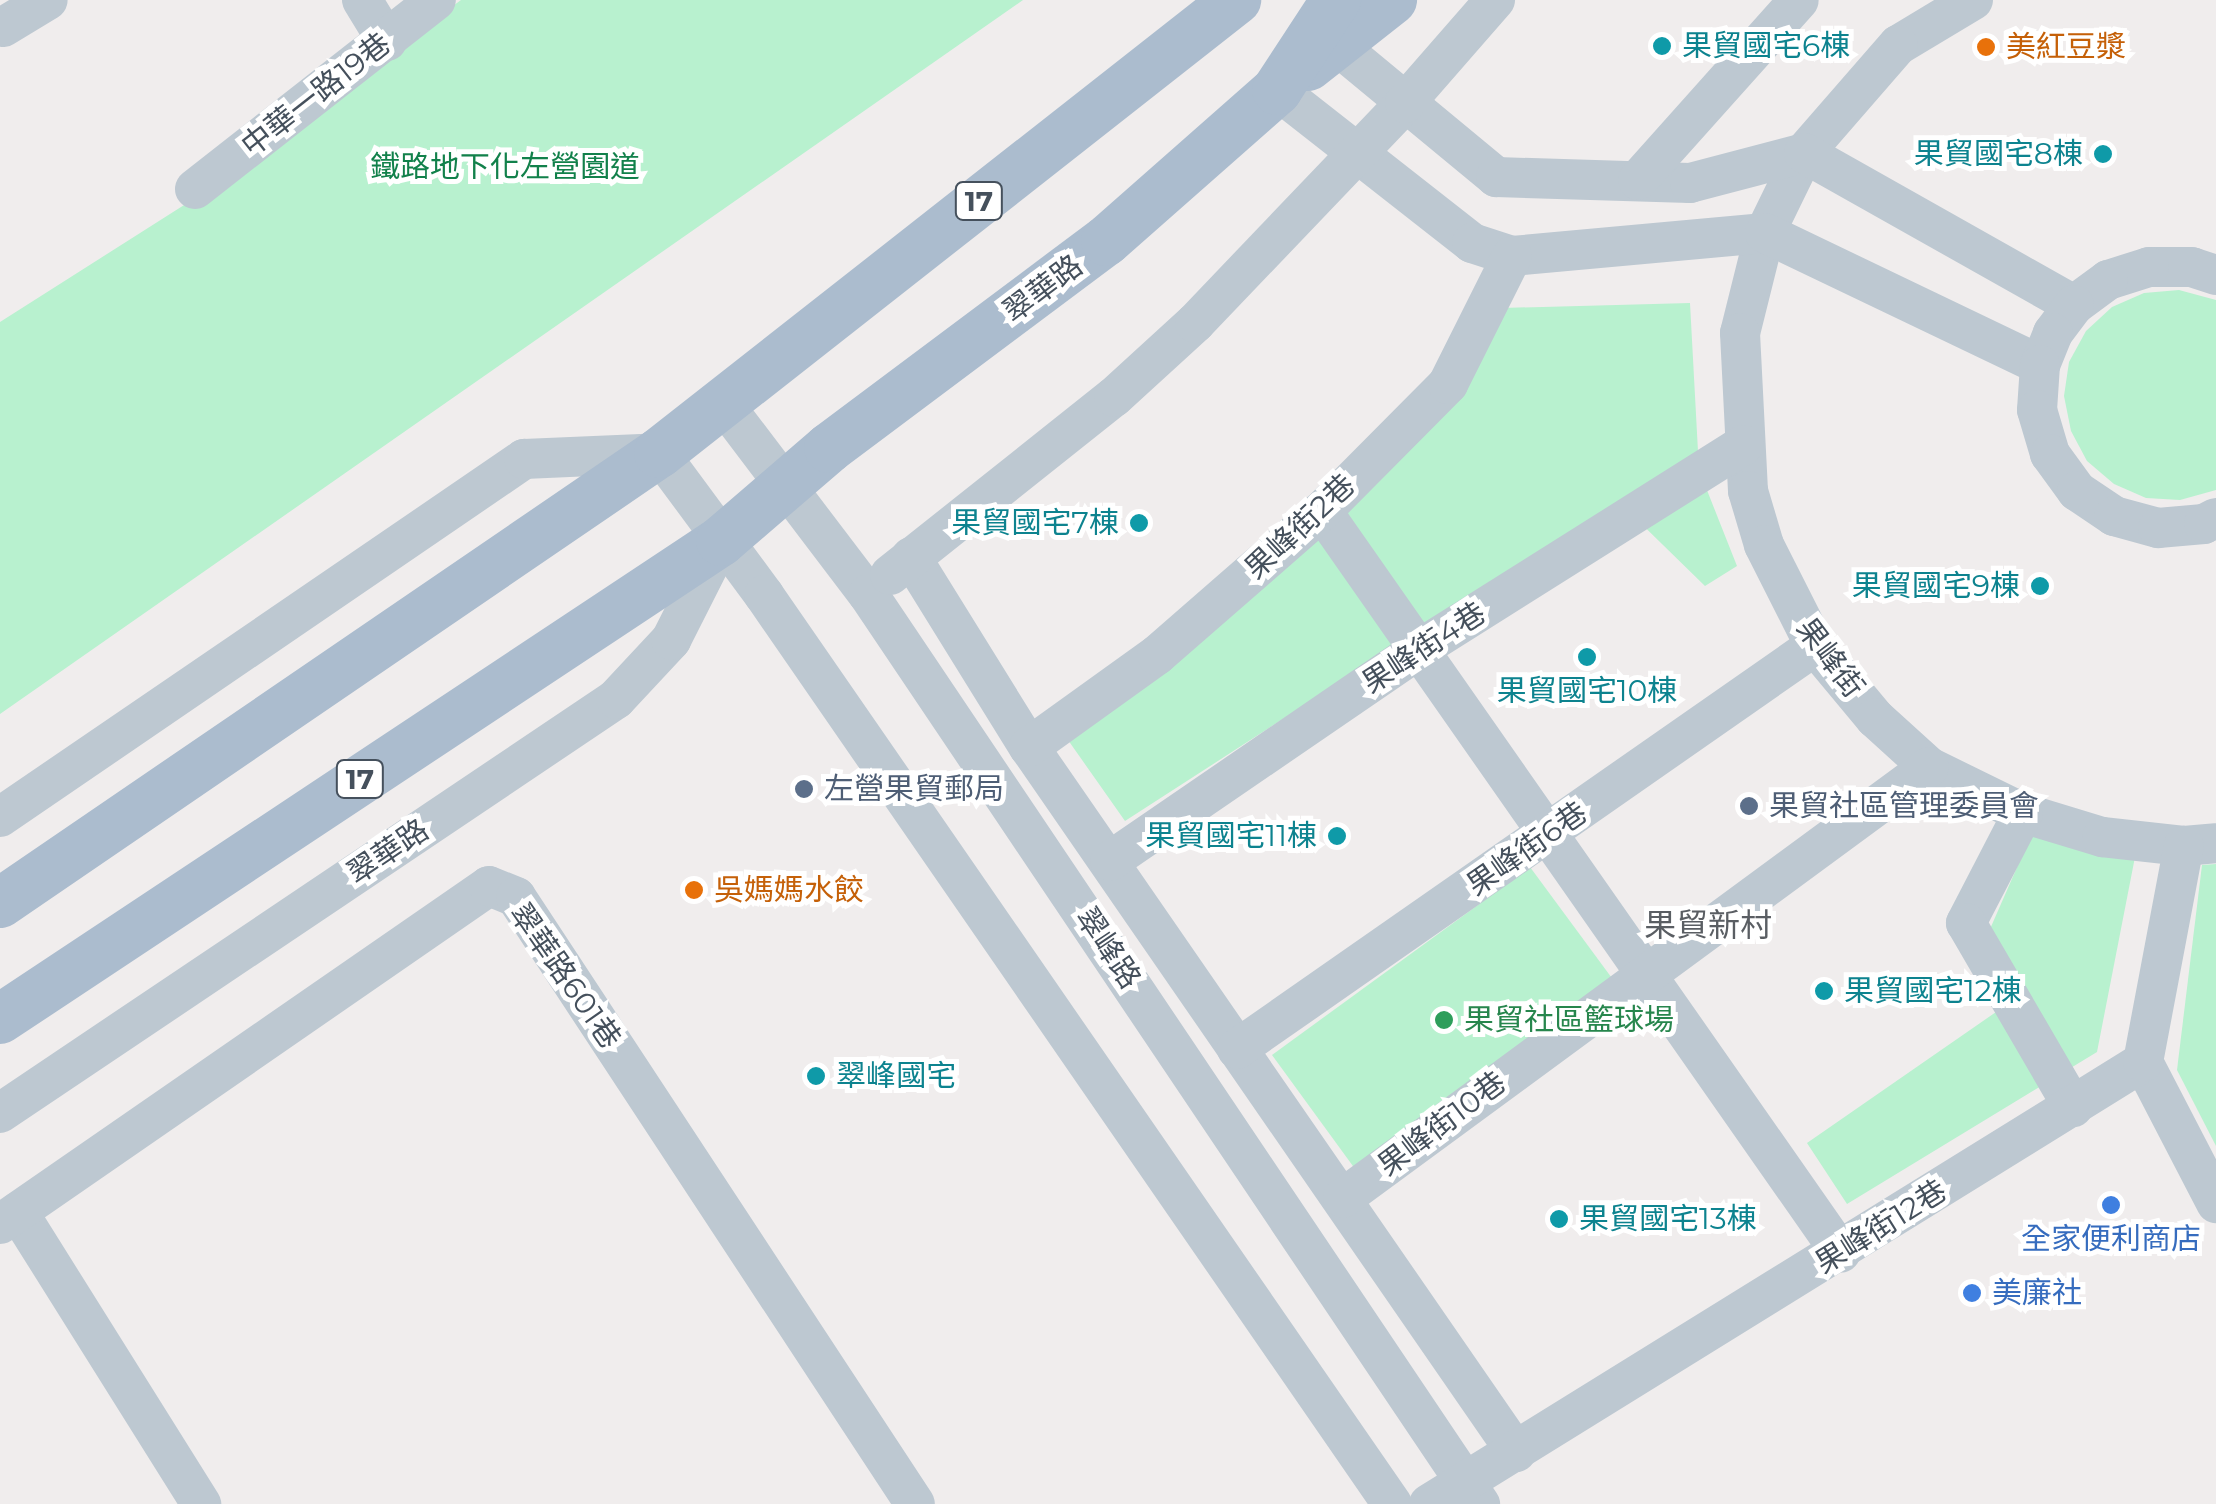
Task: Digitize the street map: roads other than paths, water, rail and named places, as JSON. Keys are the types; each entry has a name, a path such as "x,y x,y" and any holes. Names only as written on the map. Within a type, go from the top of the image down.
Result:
{"main road":[{"path":"1162,58 1200,0"},
{"name":"17","path":"0,903 658,453 1236,0"},
{"name":"翠華路","path":"0,1020 721,540 829,448 1106,241 1277,90 1330,19 1392,0"}],"street":[{"path":"3,27 48,0"},
{"path":"362,0 387,40"},
{"name":"中華一路19巷","path":"195,188 436,0"},
{"path":"868,594 1114,397 1195,323 1360,151 1495,0"},
{"path":"1638,180 1799,0"},
{"name":"果峰街","path":"1972,0 1898,45 1804,153 1765,233 1740,332 1748,491 1764,546 1815,646 1875,718 1928,767 2022,813 2102,837 2200,844"},
{"path":"1330,19 1405,102 1496,177 1690,182 1804,153 2074,305"},
{"path":"1277,90 1360,151 1472,243 1512,256 1765,233 2040,365"},
{"name":"果峰街2巷","path":"1030,747 1157,656 1322,511 1448,384 1512,256"},
{"path":"2216,276 2192,267 2149,267 2108,280 2074,305 2053,333 2040,365 2038,410 2050,454 2077,491 2114,516 2158,528 2204,524 2216,518"},
{"name":"翠峰路","path":"722,402 868,594 1473,1491"},
{"name":"果峰街4巷","path":"1110,861 1421,648 1743,446"},
{"path":"0,818 524,458 658,453 764,595 1392,1504"},
{"path":"1322,511 1841,1253"},
{"name":"翠華路","path":"2,1108 616,699 671,640 721,540"},
{"path":"911,557 1030,747 1516,1452"},
{"name":"果峰街6巷","path":"1237,1049 1815,646"},
{"name":"果峰街10巷","path":"1343,1198 1928,767"},
{"path":"2022,813 1966,923 2073,1106"},
{"path":"2200,844 2144,1062 2216,1203"},
{"name":"翠華路601巷","path":"201,1504 9,1218 489,886 516,897 915,1504"},
{"name":"果峰街12巷","path":"1429,1504 1473,1491 1516,1452 2144,1062"}],"place":[{"name":"果貿國宅6棟","path":"1662,46"},
{"name":"美紅豆漿","path":"1986,47"},
{"name":"果貿國宅8棟","path":"2103,154"},
{"name":"果貿國宅7棟","path":"1139,523"},
{"name":"果貿國宅9棟","path":"2040,586"},
{"name":"果貿國宅10棟","path":"1587,657"},
{"name":"左營果貿郵局","path":"804,789"},
{"name":"果貿社區管理委員會","path":"1749,806"},
{"name":"果貿國宅11棟","path":"1337,836"},
{"name":"吳媽媽水餃","path":"694,890"},
{"name":"果貿國宅12棟","path":"1824,991"},
{"name":"果貿社區籃球場","path":"1444,1020"},
{"name":"翠峰國宅","path":"816,1076"},
{"name":"全家便利商店","path":"2111,1205"},
{"name":"果貿國宅13棟","path":"1559,1219"},
{"name":"美廉社","path":"1972,1293"}],"district":[{"name":"果貿新村","path":"1708,925"}],"park label":[{"name":"鐵路地下化左營園道","path":"505,167"}]}
